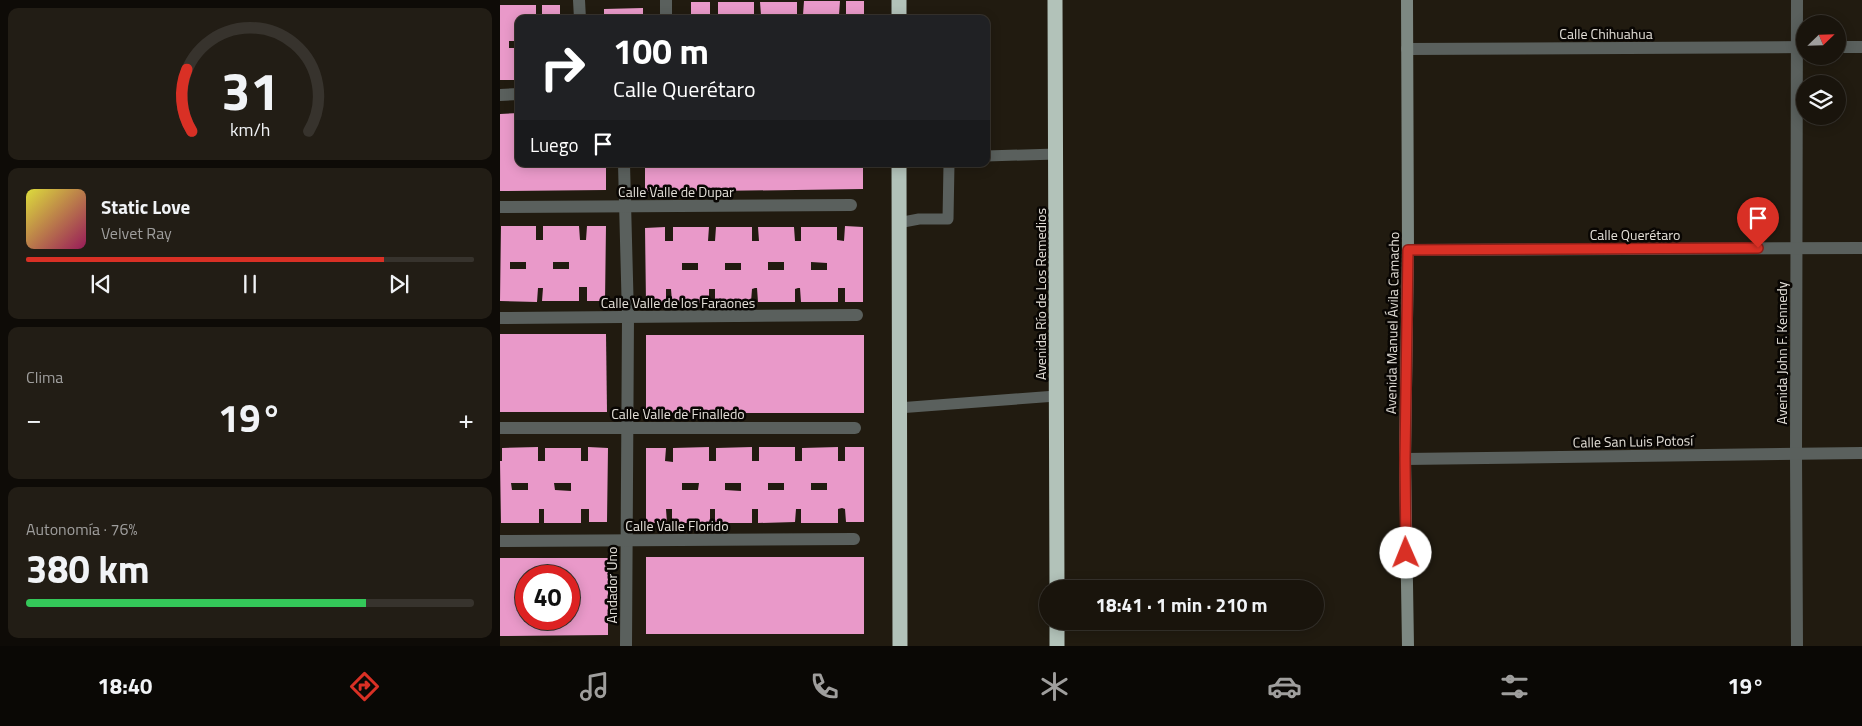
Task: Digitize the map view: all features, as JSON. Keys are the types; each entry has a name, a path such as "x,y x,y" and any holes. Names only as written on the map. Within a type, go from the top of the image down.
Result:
{"highway":[{"path":"899,0 899,15"},
{"name":"Avenida Río de Los Remedios","path":"1055,0 1057,580"},
{"path":"899,167 900,646"},
{"path":"1057,630 1057,646"}],"street":[{"path":"579,0 580,15"},
{"path":"666,0 666,15"},
{"name":"Avenida Manuel Ávila Camacho","path":"1407,0 1408,250 1405,459 1408,646"},
{"name":"Avenida John F. Kennedy","path":"1797,0 1798,15"},
{"name":"Calle Chihuahua","path":"1407,49 1796,47"},
{"path":"1846,47 1862,47"},
{"name":"Avenida John F. Kennedy","path":"1797,646 1796,248 1801,65"},
{"path":"500,95 515,94"},
{"name":"Andador Uno","path":"624,167 628,317 626,646"},
{"name":"Calle Valle de Dupar","path":"500,207 851,205"},
{"name":"Calle Querétaro","path":"1408,250 1862,248"},
{"name":"Calle Valle de los Faraones","path":"500,318 856,315"},
{"name":"Calle Valle de Finalledo","path":"500,428 855,428"},
{"name":"Calle San Luis Potosí","path":"1405,459 1862,453"},
{"name":"Calle Valle Florido","path":"500,541 854,539"}],"lane":[{"path":"990,156 1056,154"},
{"path":"898,223 919,219 948,219 949,167"},
{"path":"898,408 1056,396"}],"building":[{"path":"804,1 840,1 839,15 803,15"},
{"path":"846,1 864,1 864,15 846,15"},
{"path":"691,2 710,2 710,15 691,15"},
{"path":"718,2 754,2 754,15 718,15"},
{"path":"760,2 797,2 797,15 761,15"},
{"path":"500,5 536,5 536,15 515,15 515,41 509,41 509,48 515,48 515,80 500,80"},
{"path":"542,5 560,5 560,15 542,15"},
{"path":"643,8 643,15 604,15 604,9"},
{"path":"515,113 515,167 606,167 606,190 500,191 500,114"},
{"path":"645,167 863,167 863,189 645,192"},
{"path":"501,226 536,226 536,240 543,240 543,226 579,226 580,240 586,240 587,226 606,226 605,301 587,301 587,287 579,287 579,301 542,301 543,288 538,288 537,302 500,301","holes":["510,262 526,262 526,269 510,269","553,262 569,262 569,269 553,269"]},
{"path":"845,226 863,227 863,302 845,302 845,288 838,288 838,302 801,302 800,288 798,288 795,289 795,302 758,302 757,288 755,288 752,289 751,302 715,302 715,289 709,289 709,303 672,302 671,289 666,289 666,303 646,303 645,228 665,227 665,241 673,241 673,227 709,227 708,241 715,241 716,227 752,227 752,241 759,241 758,227 794,227 795,241 801,241 801,227 837,227 837,240 844,241","holes":["768,262 784,262 784,270 768,270","811,262 827,263 827,270 811,270","682,263 698,263 698,270 682,270","725,263 741,263 741,270 725,270"]},
{"path":"500,334 606,334 607,412 500,412"},
{"path":"646,335 864,335 864,413 646,413"},
{"path":"538,447 538,461 545,461 545,448 581,448 581,461 588,461 588,447 608,448 607,522 589,522 589,509 581,509 581,523 544,523 544,509 539,509 539,523 501,523 500,461 502,461 502,448","holes":["511,483 528,483 528,490 512,490","554,483 571,483 571,491 555,490"]},
{"path":"709,447 709,461 716,461 716,448 752,447 752,461 759,461 759,447 795,447 795,461 802,461 802,448 838,447 838,461 845,461 845,447 864,447 864,522 846,522 845,509 842,508 838,509 838,523 801,523 801,509 796,509 795,522 758,523 758,509 752,509 752,523 715,523 715,509 710,509 710,523 672,523 672,509 666,509 667,523 646,523 646,448 666,448 665,461 673,462 673,448","holes":["682,483 699,483 698,490 682,490","725,483 741,483 741,491 725,490","768,483 784,483 784,490 768,490","811,483 827,483 827,490 811,490"]},
{"path":"646,557 864,557 864,634 646,634"},
{"path":"500,558 608,558 608,635 500,636"}],"route":[{"path":"1406,553 1405,459 1408,250 1758,248"}]}
